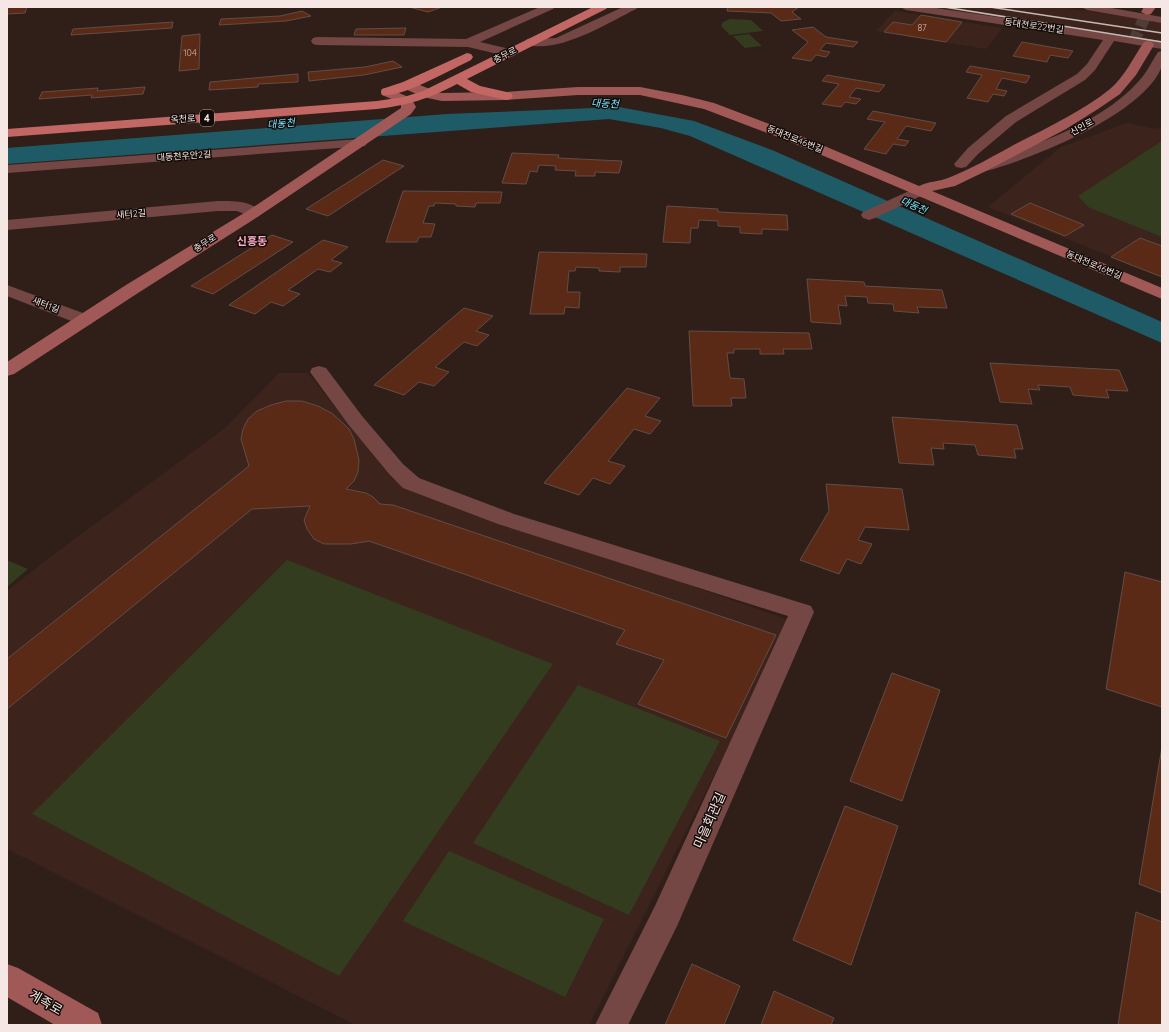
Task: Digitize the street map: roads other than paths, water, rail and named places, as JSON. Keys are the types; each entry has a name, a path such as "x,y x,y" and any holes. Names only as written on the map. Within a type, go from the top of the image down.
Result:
{"main road":[{"name":"충무로","path":"404,108 456,79 602,7"},
{"name":"충무로","path":"515,35 552,12"},
{"name":"충무로","path":"7,121 387,92 408,85 502,41"},
{"path":"456,79 476,89 506,96"},
{"name":"옥천로","path":"7,133 378,105 404,108"}],"street":[{"path":"531,42 546,43 559,41 632,7"},
{"name":"동대전로22번길","path":"906,7 1162,45"},
{"path":"1087,7 1162,15"},
{"path":"468,43 552,12"},
{"path":"961,164 973,151 1011,119 1081,77 1091,67 1111,37"},
{"path":"317,41 468,43 510,53"},
{"name":"신인로","path":"920,190 950,182 981,168 1061,126 1114,91 1132,72 1148,45"},
{"name":"신인로","path":"981,168 1033,150 1065,136 1110,110 1140,88 1151,75 1162,55"},
{"path":"1058,112 1086,98 1103,84"},
{"name":"동대전로46번길","path":"408,85 428,94 442,98 506,96 578,91 640,91 709,106 791,137 920,190 970,214 1162,294"},
{"path":"387,92 404,108"},
{"name":"충무로","path":"7,370 132,288 254,213 360,143 404,108"},
{"path":"869,215 920,190 936,176 1011,137"},
{"name":"대동천우안2길","path":"7,170 360,143"},
{"name":"새터2길","path":"7,225 218,206 240,206 254,213"},
{"name":"새터1길","path":"7,290 85,320"},
{"name":"마을회관길","path":"319,372 354,420 396,469 411,483 506,519 802,612 666,916 611,1025"},
{"name":"계족로","path":"7,979 86,1025"}],"water":[{"path":"619,107 694,121 772,150 1162,322 1162,343 690,136 661,128 609,119 7,164 7,148 447,114"}],"tunnel":[{"path":"1133,43 1147,12"}],"railway":[{"path":"944,7 1162,42"},
{"path":"990,7 1162,33"}],"district":[{"name":"신흥동","path":"252,241"}],"water label":[{"name":"대동천","path":"605,103"},
{"name":"대동천","path":"281,123"},
{"name":"대동천","path":"914,205"}]}
